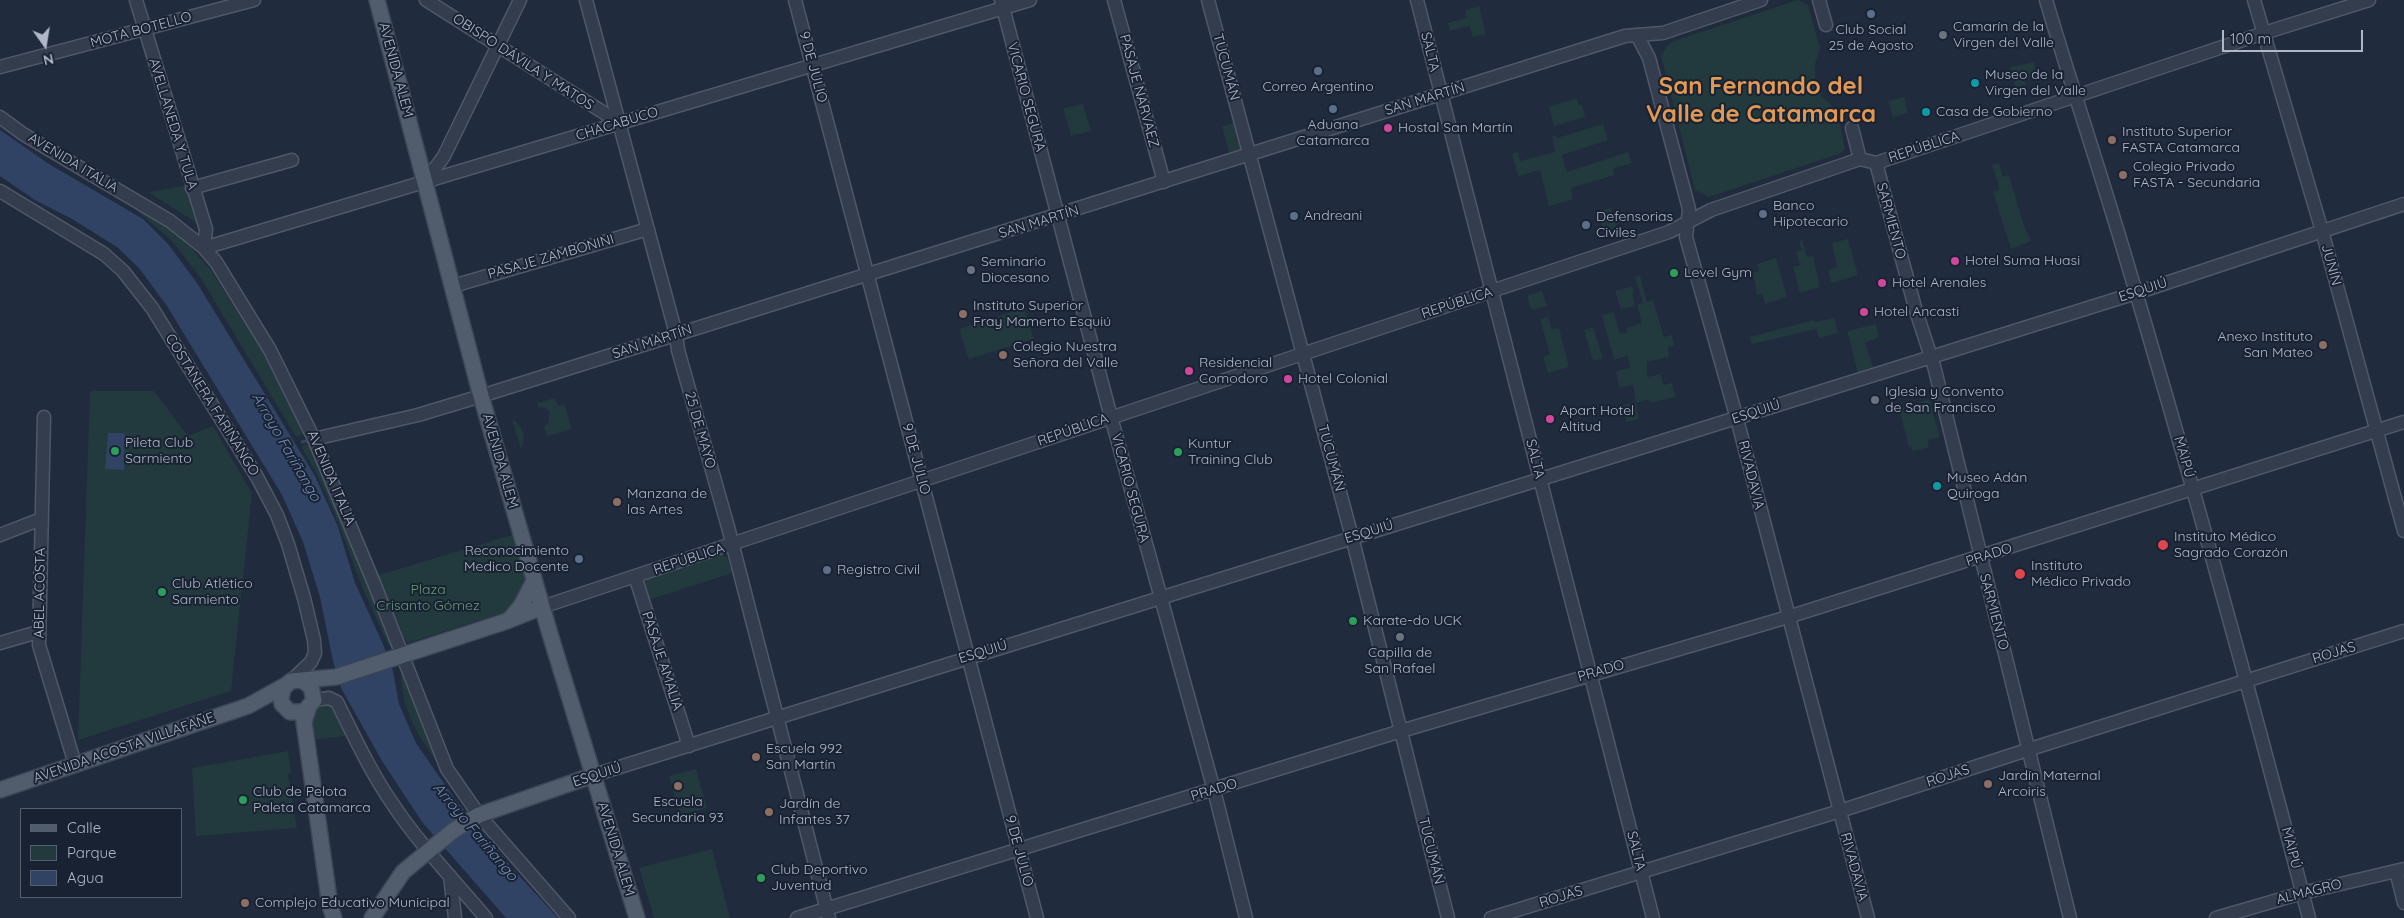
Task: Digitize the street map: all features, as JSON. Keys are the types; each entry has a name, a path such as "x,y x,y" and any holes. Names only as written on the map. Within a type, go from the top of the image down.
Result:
{"main road":[{"name":"AVENIDA ALEM","path":"377,0 481,396 534,581 637,918"},
{"path":"508,621 521,606 534,581"},
{"name":"AVENIDA ACOSTA VILLAFAÑE","path":"0,790 248,706 293,682 336,677 508,621 542,607"},
{"path":"508,621 537,625 550,634"},
{"name":"AVENIDA ACOSTA VILLAFAÑE","path":"312,702 336,677"},
{"path":"323,918 298,730 281,699 293,682 311,687 312,702 304,722 330,906 334,918"},
{"path":"289,711 300,713 312,702"},
{"name":"AVENIDA ACOSTA VILLAFAÑE","path":"248,706 269,704 289,711"},
{"name":"ESQUIÚ","path":"372,918 403,872 433,847 476,817 594,775"}],"street":[{"name":"AVELLANEDA Y TULA","path":"136,0 206,229 204,248"},
{"name":"MOTA BOTELLO","path":"1,64 254,0"},
{"name":"OBISPO DÁVILA Y MATOS","path":"426,0 620,123"},
{"path":"425,182 444,156 520,0"},
{"name":"25 DE MAYO","path":"586,0 676,334 678,350 728,527 731,545 828,914"},
{"name":"9 DE JULIO","path":"795,0 921,481 970,656 1037,918"},
{"name":"CHACABUCO","path":"204,248 813,67 1002,4 1030,0"},
{"name":"PASAJE NARVAEZ","path":"1114,0 1164,182"},
{"name":"TUCUMÁN","path":"1208,0 1352,537 1448,918"},
{"name":"SALTA","path":"1417,0 1653,918"},
{"name":"SAN MARTÍN","path":"314,439 418,415 481,396 1058,216 1625,36 1663,33 1761,0"},
{"path":"1819,0 1826,25"},
{"name":"MAIPÚ","path":"2046,0 2136,293 2193,488 2247,680 2309,918"},
{"name":"JUNÍN","path":"2254,0 2322,231 2404,531"},
{"name":"REPÚBLICA","path":"542,607 1670,232 1711,210 1860,159 1876,163 2264,33 2370,0"},
{"name":"VICARIO SEGURA","path":"1002,4 1111,417 1214,790 1246,918"},
{"path":"1663,33 1656,40 1654,49 1694,200 1698,206 1711,210"},
{"name":"RIVADAVIA","path":"1637,35 1649,58 1689,209 1686,237 1737,418 1868,918"},
{"name":"AVENIDA ITALIA","path":"0,117 23,134 170,221 204,248 241,300 270,350 314,439 398,657 447,769 476,817 570,918"},
{"path":"1852,128 1860,159"},
{"path":"192,188 292,160"},
{"name":"SARMIENTO","path":"1876,163 1929,357 1936,376 2070,918"},
{"name":"COSTANERA FARIÑANGO","path":"0,191 104,254 124,271 152,308 264,489 288,544 314,640 315,653 311,662 293,682"},
{"name":"ESQUIÚ","path":"594,775 2136,293 2404,204"},
{"name":"PASAJE ZAMBONINI","path":"453,286 648,229"},
{"name":"ABEL ACOSTA","path":"44,416 39,645 75,764"},
{"name":"PRADO","path":"797,918 828,914 1019,850 1401,731 1788,617 1980,558 2193,488 2404,422"},
{"path":"0,535 41,519"},
{"name":"PASAJE AMALIA","path":"635,576 689,746"},
{"name":"ROJAS","path":"1491,918 1840,811 2404,631"},
{"path":"0,643 38,632"},
{"path":"312,702 329,698 337,702 362,752 392,803 433,847 450,876 486,918"},
{"path":"2400,870 2404,902"},
{"name":"ALMAGRO","path":"2216,918 2302,893 2400,870"},
{"path":"450,876 455,918"}],"green space":[{"path":"1798,0 1808,5 1820,48 1815,64 1815,82 1822,97 1837,110 1845,149 1839,154 1709,197 1695,190 1661,56 1667,46 1674,41"},
{"path":"1479,6 1486,34 1473,37 1469,26 1450,31 1448,23 1466,18 1465,10"},
{"path":"2034,62 2038,77 2041,76 2042,80 2036,82 2034,77 2025,80 2026,85 2016,88 2010,67"},
{"path":"1904,97 1908,113 1893,117 1888,101"},
{"path":"1577,98 1579,105 1582,105 1585,117 1554,126 1549,107"},
{"path":"1083,104 1091,131 1071,136 1063,108"},
{"path":"1234,123 1241,150 1229,153 1222,126"},
{"path":"1603,124 1608,140 1562,155 1567,172 1628,152 1632,163 1613,169 1615,175 1571,188 1573,199 1549,206 1540,170 1518,176 1512,153 1518,152 1520,161 1555,152 1552,136 1556,135 1557,138"},
{"path":"1999,163 2003,177 2009,175 2023,223 2031,241 2011,249 1993,192 2000,190 1992,165"},
{"path":"185,186 198,224 148,192"},
{"path":"128,203 165,224 182,238 210,269 278,376 305,434 296,437 202,280 173,242"},
{"path":"1611,208 1617,227 1604,232 1598,212"},
{"path":"1848,239 1858,275 1831,283 1828,270 1837,267 1832,243"},
{"path":"1802,240 1807,257 1813,256 1820,287 1800,293 1793,267 1800,265 1796,252 1802,250 1799,241"},
{"path":"1776,258 1787,297 1765,304 1762,294 1757,295 1753,273 1759,271 1757,264"},
{"path":"1640,276 1647,302 1653,300 1664,337 1672,335 1674,346 1668,347 1669,357 1647,362 1647,377 1661,374 1663,385 1672,383 1676,397 1650,403 1649,399 1636,403 1633,385 1619,387 1616,371 1630,368 1628,356 1614,360 1602,315 1614,312 1620,334 1627,332 1626,328 1642,323 1637,305 1643,303 1635,277"},
{"path":"1632,286 1635,306 1621,309 1615,291"},
{"path":"1542,291 1547,306 1531,310 1527,296"},
{"path":"1024,308 1034,339 969,359 959,329"},
{"path":"1548,317 1552,329 1559,328 1569,367 1548,373 1543,357 1550,354 1540,319"},
{"path":"1834,318 1838,333 1819,338 1816,329 1752,344 1749,337 1814,320 1815,322"},
{"path":"1876,324 1879,337 1865,343 1873,367 1858,373 1847,331"},
{"path":"1593,327 1603,358 1593,361 1584,330"},
{"name":"Club Atlético Sarmiento","path":"90,391 154,391 188,436 213,426 252,493 231,691 78,740"},
{"path":"555,398 558,406 565,405 572,429 547,436 544,426 549,422 549,412 545,408 538,407 537,403"},
{"path":"1929,399 1940,437 1928,440 1929,447 1913,451 1911,446 1909,447 1899,409"},
{"path":"1636,403 1639,419 1626,422 1623,405"},
{"path":"512,419 523,432 524,441 521,449"},
{"path":"309,444 330,488 391,645 389,646 362,588 319,478 301,446"},
{"name":"Plaza Crisanto Gómez","path":"515,534 526,574 526,583 522,595 509,611 414,641 408,642 404,639 379,575"},
{"path":"719,554 727,557 732,573 648,600 643,584 646,579"},
{"path":"401,668 439,765 411,720 403,695"},
{"path":"328,702 333,706 347,736 310,740 308,715 315,706"},
{"name":"Club de Pelota Paleta Catamarca","path":"288,751 291,773 288,774 297,828 196,836 192,768"},
{"path":"696,769 707,808 680,815 669,776"},
{"path":"712,849 730,918 654,918 639,868"}],"water":[{"name":"Arroyo Fariñango","path":"0,130 49,164 143,219 168,244 197,283 315,476 338,527 355,583 383,644 393,671 399,704 416,743 454,798 512,868 558,918 506,918 422,822 382,761 341,688 333,661 320,597 303,542 282,495 167,306 139,268 117,247 72,219 35,200 0,176"},
{"name":"Pileta Club Sarmiento","path":"108,433 125,433 124,470 105,469"}],"waterway":[{"path":"302,442 311,440"}],"place":[{"name":"Club Social 25 de Agosto","path":"1871,14"},
{"name":"Camarín de la Virgen del Valle","path":"1943,35"},
{"name":"Correo Argentino","path":"1318,71"},
{"name":"Museo de la Virgen del Valle","path":"1975,83"},
{"name":"Aduana Catamarca","path":"1333,109"},
{"name":"Casa de Gobierno","path":"1926,112"},
{"name":"Hostal San Martín","path":"1388,128"},
{"name":"Instituto Superior FASTA Catamarca","path":"2112,140"},
{"name":"Colegio Privado FASTA - Secundaria","path":"2123,175"},
{"name":"Banco Hipotecario","path":"1763,214"},
{"name":"Andreani","path":"1294,216"},
{"name":"Defensorias Civiles","path":"1586,225"},
{"name":"Hotel Suma Huasi","path":"1955,261"},
{"name":"Seminario Diocesano","path":"971,270"},
{"name":"Level Gym","path":"1674,273"},
{"name":"Hotel Arenales","path":"1882,283"},
{"name":"Hotel Ancasti","path":"1864,312"},
{"name":"Instituto Superior Fray Mamerto Esquiú","path":"963,314"},
{"name":"Anexo Instituto San Mateo","path":"2323,345"},
{"name":"Colegio Nuestra Señora del Valle","path":"1003,355"},
{"name":"Residencial Comodoro","path":"1189,371"},
{"name":"Hotel Colonial","path":"1288,379"},
{"name":"Iglesia y Convento de San Francisco","path":"1875,400"},
{"name":"Apart Hotel Altitud","path":"1550,419"},
{"name":"Pileta Club Sarmiento","path":"115,451"},
{"name":"Kuntur Training Club","path":"1178,452"},
{"name":"Museo Adán Quiroga","path":"1937,486"},
{"name":"Manzana de las Artes","path":"617,502"},
{"name":"Instituto Médico Sagrado Corazón","path":"2163,545"},
{"name":"Reconocimiento Medico Docente","path":"579,559"},
{"name":"Registro Civil","path":"827,570"},
{"name":"Instituto Médico Privado","path":"2020,574"},
{"name":"Club Atlético Sarmiento","path":"162,592"},
{"name":"Karate-do UCK","path":"1353,621"},
{"name":"Capilla de San Rafael","path":"1400,637"},
{"name":"Escuela 992 San Martín","path":"756,757"},
{"name":"Jardín Maternal Arcoiris","path":"1988,784"},
{"name":"Escuela Secundaria 93","path":"678,786"},
{"name":"Club de Pelota Paleta Catamarca","path":"243,800"},
{"name":"Jardín de Infantes 37","path":"769,812"},
{"name":"Club Deportivo Juventud","path":"761,878"},
{"name":"Complejo Educativo Municipal","path":"245,903"}],"district":[{"name":"San Fernando del Valle de Catamarca","path":"1761,101"}]}
